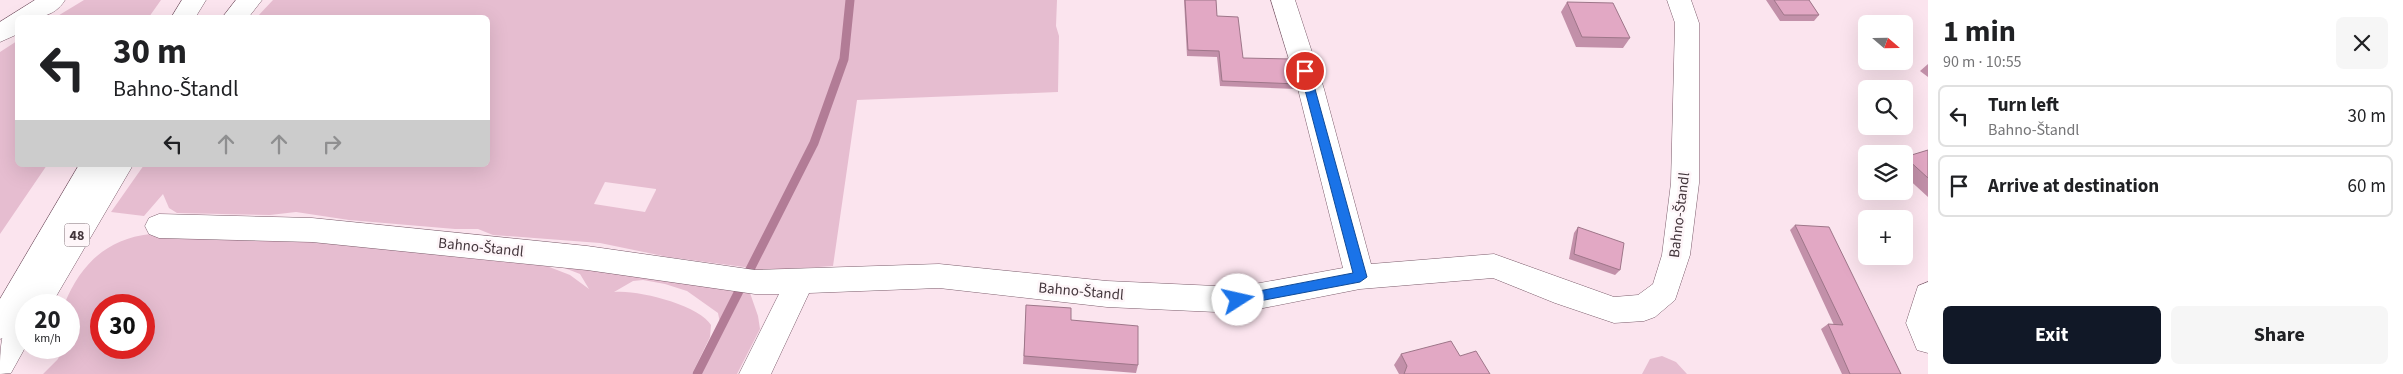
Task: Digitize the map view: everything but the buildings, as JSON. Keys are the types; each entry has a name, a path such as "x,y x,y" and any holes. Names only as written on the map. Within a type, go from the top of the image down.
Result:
{"main road":[{"path":"30,15 53,0"},
{"path":"185,15 194,0"},
{"path":"237,15 250,0"},
{"path":"1283,0 1310,89 1360,277"},
{"name":"Bahno-Štandl","path":"159,226 312,230 587,258 743,281 939,276 1107,294 1238,300 1360,277 1494,266 1565,294 1614,310 1644,308 1664,291 1676,255 1685,182 1687,23 1679,0"},
{"path":"0,32 15,24"},
{"path":"0,326 92,167"},
{"name":"48","path":"42,294 118,167"},
{"path":"755,374 800,281"},
{"path":"1928,294 1921,322 1928,340"},
{"path":"0,363 15,338"}],"shaded area":[{"path":"84,0 161,0 150,15 59,15"},
{"path":"273,0 1057,0 1056,26 1059,36 1058,92 857,100 833,266 758,271 744,267 668,257 600,243 493,235 478,229 455,229 349,220 296,212 270,215 177,213 169,208 163,194 144,216 111,212 143,167 490,167 490,15 259,15","holes":["605,182 656,190 645,212 594,204"]},
{"path":"15,42 15,167 46,167 0,234 0,52"},
{"path":"150,234 375,243 539,263 570,275 589,289 580,274 562,267 735,287 750,293 758,316 760,329 737,374 693,374 720,323 718,313 687,291 643,280 633,281 614,292 637,293 667,300 694,311 705,318 711,325 710,337 692,374 43,374 58,359 80,359 80,294 69,294 78,278 96,256 120,242"},
{"path":"1662,356 1676,362 1687,374 1642,374 1650,359"}],"waterway":[{"path":"697,374 814,143 844,59 850,0"}],"route":[{"path":"1238,300 1360,277 1305,71"}]}
